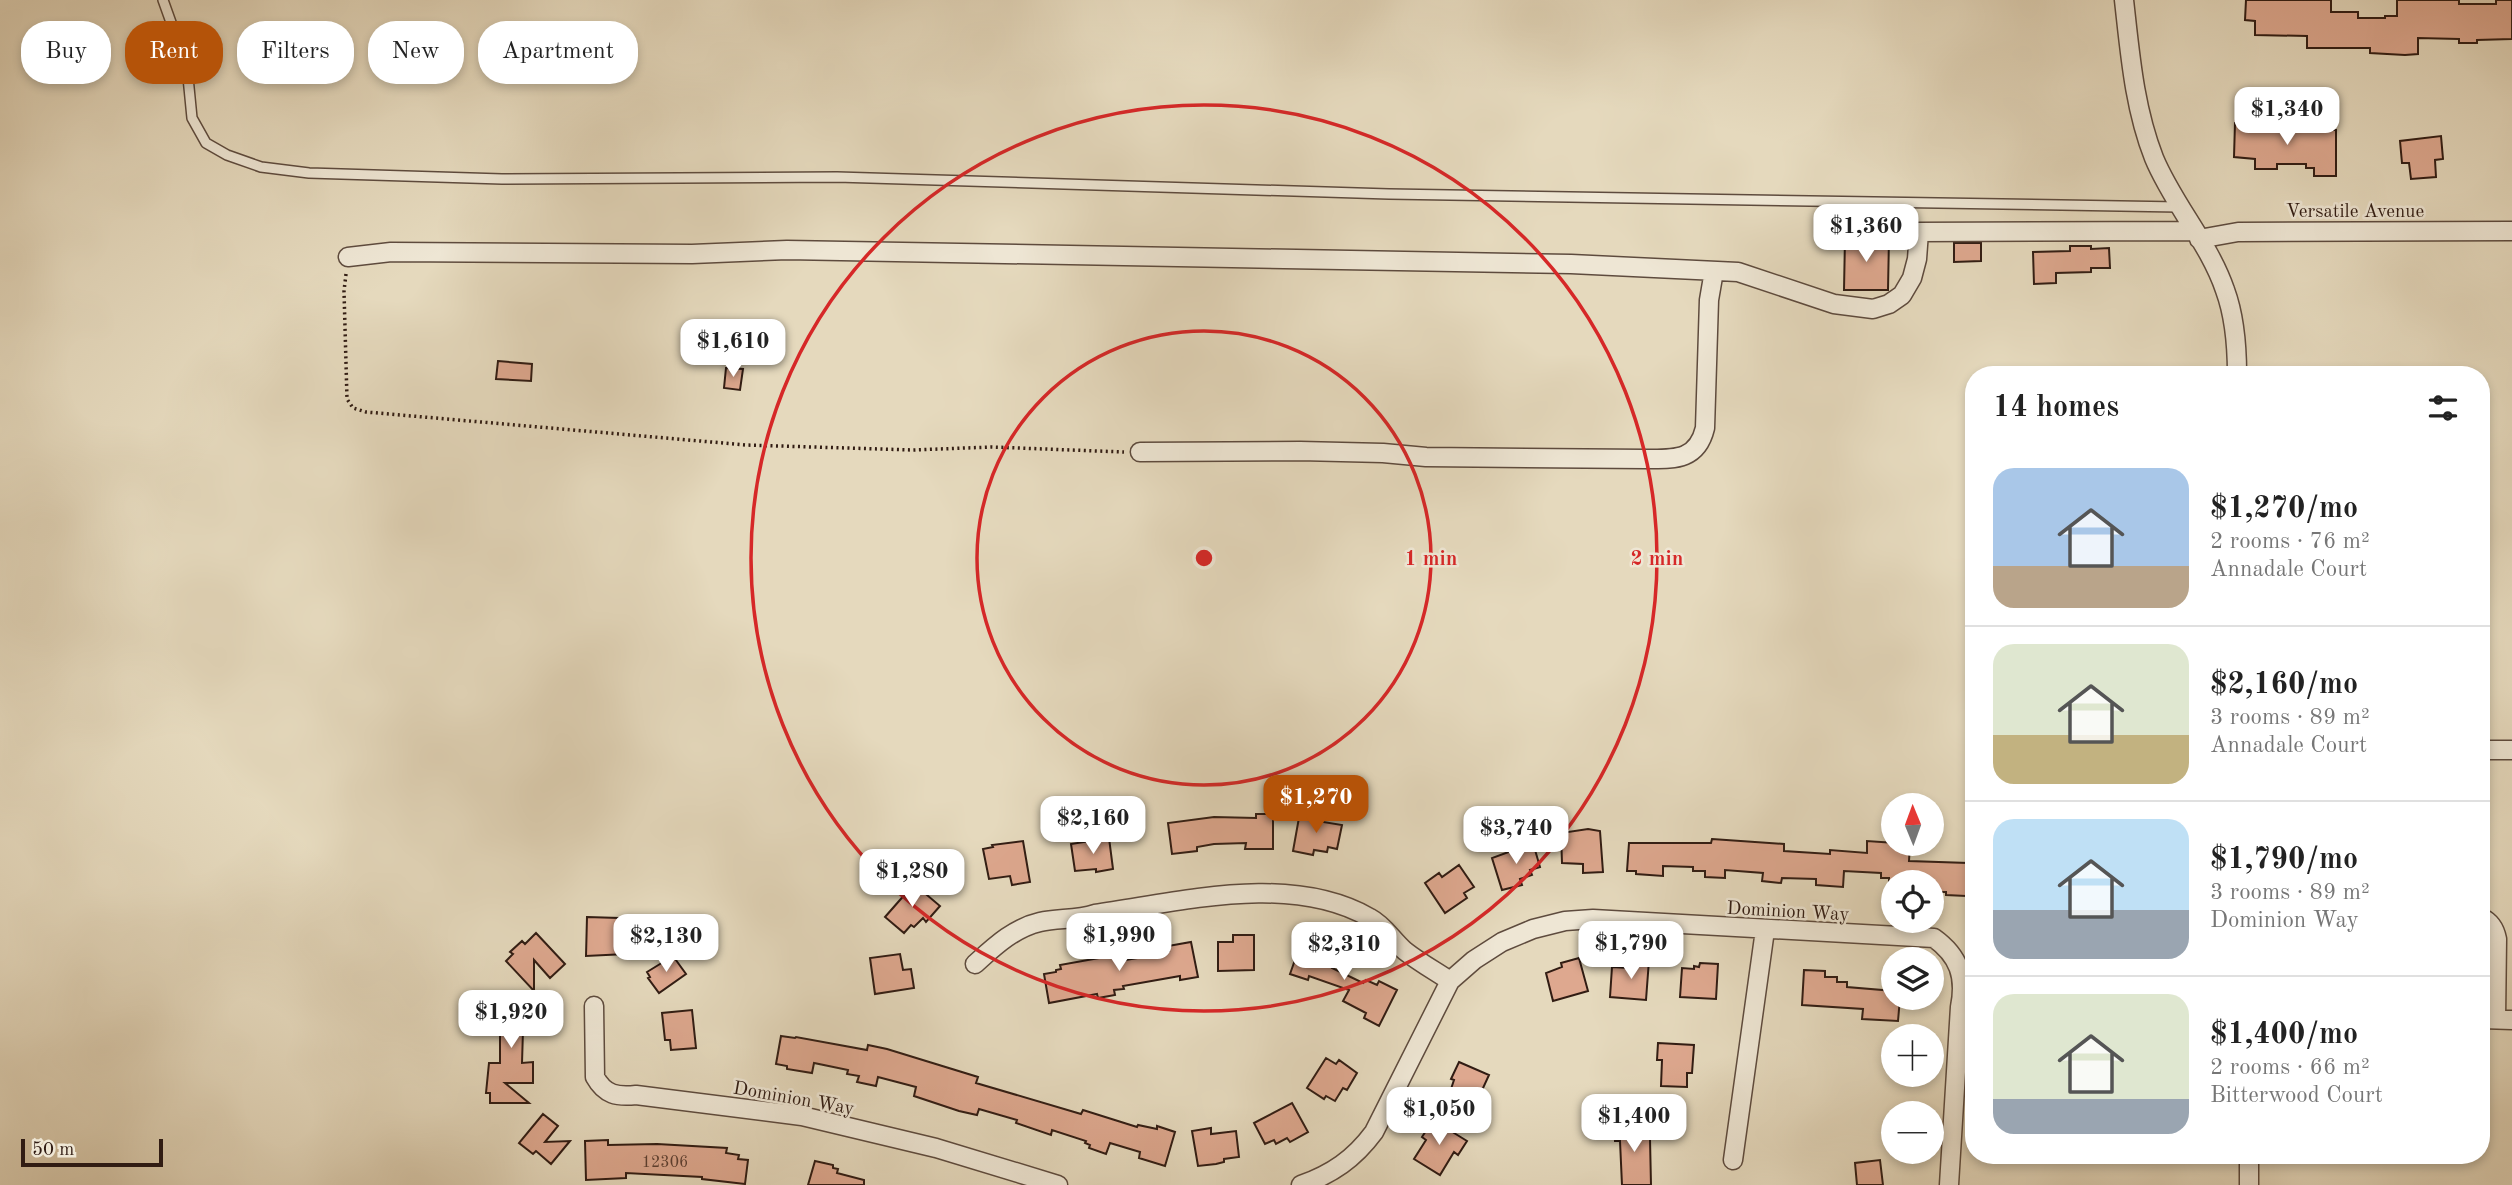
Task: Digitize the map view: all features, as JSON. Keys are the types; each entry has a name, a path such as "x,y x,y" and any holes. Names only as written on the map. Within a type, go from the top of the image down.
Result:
{"street":[{"path":"2124,0 2141,118 2154,157 2226,290 2234,326 2236,366"},
{"name":"Versatile Avenue","path":"1714,271 1738,272 1834,303 1873,309 1889,304 1902,295 1912,278 1919,232 2196,235 2238,232 2512,231"},
{"path":"348,257 391,252 692,254 787,250 1557,264 1714,271 1709,300 1705,428 1699,444 1686,456 1661,459 1426,457 1300,451 1140,452"},
{"path":"2490,750 2512,750"},
{"path":"975,964 1000,941 1018,930 1041,922 1081,919 1095,914 1199,899 1256,893 1289,894 1322,900 1371,918 1403,949 1450,981"},
{"name":"Dominion Way","path":"1300,1185 1321,1178 1342,1166 1360,1151 1374,1132 1450,981 1474,960 1502,942 1533,929 1565,921 1593,919 1934,938 1956,959 1962,975 1949,1185"},
{"path":"2490,923 2496,931 2497,939 2497,1019"},
{"path":"1733,1160 1765,930"},
{"name":"Dominion Way","path":"594,1006 595,1077 601,1088 609,1094 802,1116 936,1148 1058,1185"},
{"path":"2249,1164 2249,1185"}],"lane":[{"path":"163,0 187,67 192,118 206,144 261,167 309,173 502,178 837,177 1402,194 2181,208"}],"path":[{"path":"348,257 344,291 347,399 353,408 366,412 746,445 913,450 992,447 1140,452"}],"building":[{"path":"2246,0 2331,0 2331,12 2358,12 2358,18 2385,18 2397,16 2397,0 2459,0 2459,4 2496,4 2496,0 2512,0 2512,39 2459,43 2459,39 2418,38 2418,54 2405,55 2370,53 2370,48 2307,48 2307,36 2255,35 2255,21 2245,20"},
{"path":"2235,123 2277,123 2277,127 2336,130 2336,176 2314,176 2314,168 2306,168 2306,164 2277,164 2277,169 2255,169 2255,159 2234,157"},
{"path":"2441,136 2443,159 2435,160 2436,177 2411,179 2409,163 2402,163 2400,141"},
{"path":"1845,238 1889,238 1888,290 1844,290"},
{"path":"1954,243 1981,243 1981,261 1954,262"},
{"path":"2070,246 2109,248 2110,268 2091,268 2091,272 2056,273 2056,283 2034,284 2033,252 2070,251"},
{"path":"498,361 532,364 531,381 496,379"},
{"path":"726,368 743,369 740,390 724,388"},
{"path":"1300,812 1318,816 1317,821 1342,825 1337,849 1328,847 1327,852 1314,850 1313,855 1293,851"},
{"path":"1256,814 1273,814 1273,849 1245,849 1246,843 1214,844 1197,847 1197,851 1172,854 1168,823 1214,817 1256,818"},
{"path":"1588,829 1600,831 1603,872 1583,873 1583,864 1562,863 1561,833"},
{"path":"1109,838 1113,869 1096,872 1096,869 1075,871 1071,844"},
{"path":"1712,839 1784,844 1784,851 1830,854 1830,850 1867,853 1867,841 1881,842 1881,856 1909,856 1909,861 1965,863 1965,896 1946,895 1944,870 1881,870 1881,873 1844,871 1843,887 1816,885 1816,879 1782,878 1781,883 1762,881 1763,873 1725,870 1725,878 1705,877 1705,871 1693,871 1693,867 1663,866 1663,876 1636,874 1636,871 1627,871 1629,843 1711,843"},
{"path":"1023,841 1030,882 1012,885 1010,876 989,879 983,849 993,847 992,845"},
{"path":"1533,843 1540,867 1530,870 1532,875 1520,879 1522,885 1502,890 1492,858"},
{"path":"1459,865 1474,887 1464,893 1467,898 1445,913 1425,883 1439,873 1442,877"},
{"path":"914,884 940,906 926,922 923,918 904,933 885,917"},
{"path":"587,917 619,918 618,926 627,926 626,954 586,956"},
{"path":"536,933 565,964 550,978 534,960 534,991 506,961 513,954 510,952 522,941 525,944"},
{"path":"1233,935 1254,935 1254,970 1218,971 1218,942 1233,942"},
{"path":"1302,940 1327,949 1325,955 1335,958 1332,968 1363,983 1366,980 1377,985 1379,981 1397,990 1379,1026 1364,1018 1366,1013 1343,1001 1349,990 1309,976 1308,980 1290,974"},
{"path":"1191,942 1198,977 1180,980 1180,976 1123,986 1124,989 1114,990 1115,995 1098,998 1097,994 1049,1003 1044,974 1056,972 1061,969 1060,965 1099,958 1119,957 1119,961 1156,955 1155,953 1169,951 1168,946"},
{"path":"900,954 903,970 911,969 914,988 875,994 870,958"},
{"path":"673,956 686,974 659,993 648,978 650,977 647,972"},
{"path":"1579,958 1588,991 1553,1001 1546,973 1562,967 1561,963"},
{"path":"1629,959 1649,960 1646,1000 1610,997 1612,967 1628,968"},
{"path":"1700,963 1718,964 1716,999 1680,997 1682,968 1694,969 1694,966 1699,967"},
{"path":"1804,970 1825,971 1825,977 1837,977 1837,982 1847,982 1847,987 1881,990 1881,1010 1899,1010 1898,1021 1862,1019 1863,1009 1802,1005"},
{"path":"494,996 534,997 533,1016 528,1016 527,1030 523,1030 522,1063 533,1062 533,1083 505,1083 529,1103 490,1103 490,1093 486,1093 489,1063 500,1063 500,1013 494,1013"},
{"path":"692,1010 696,1048 671,1050 670,1040 665,1040 662,1013"},
{"path":"781,1036 867,1050 868,1045 887,1049 978,1077 976,1083 1081,1114 1083,1110 1137,1127 1157,1129 1157,1126 1175,1132 1165,1166 1139,1158 1140,1152 1110,1143 1106,1154 1089,1148 1090,1145 1085,1143 1086,1141 1052,1130 1051,1135 1016,1123 1017,1120 979,1109 977,1115 914,1096 916,1087 878,1077 876,1086 857,1082 859,1076 847,1074 848,1070 814,1063 812,1073 787,1069 787,1066 776,1064"},
{"path":"1658,1043 1694,1045 1692,1073 1687,1073 1687,1087 1661,1086 1662,1060 1657,1060"},
{"path":"1326,1058 1336,1064 1339,1060 1357,1073 1347,1090 1343,1088 1335,1101 1326,1096 1324,1099 1307,1088"},
{"path":"1459,1062 1489,1075 1473,1110 1448,1098 1454,1080 1451,1079"},
{"path":"1292,1103 1308,1132 1290,1142 1287,1138 1276,1144 1274,1140 1265,1144 1254,1123"},
{"path":"543,1114 558,1126 545,1142 570,1141 551,1164 536,1151 533,1154 519,1143"},
{"path":"1433,1120 1467,1141 1458,1155 1454,1152 1440,1175 1414,1159 1426,1140 1422,1137"},
{"path":"1647,1124 1651,1185 1622,1185 1620,1141 1615,1141 1615,1125"},
{"path":"1211,1128 1211,1134 1236,1131 1239,1157 1198,1166 1192,1131"},
{"path":"608,1140 608,1145 657,1144 727,1148 726,1153 748,1160 745,1184 702,1177 626,1173 626,1178 586,1180 585,1141"},
{"path":"1880,1160 1883,1185 1857,1185 1855,1163"},
{"path":"815,1161 833,1165 833,1168 838,1169 837,1173 864,1180 864,1185 808,1185"}]}
